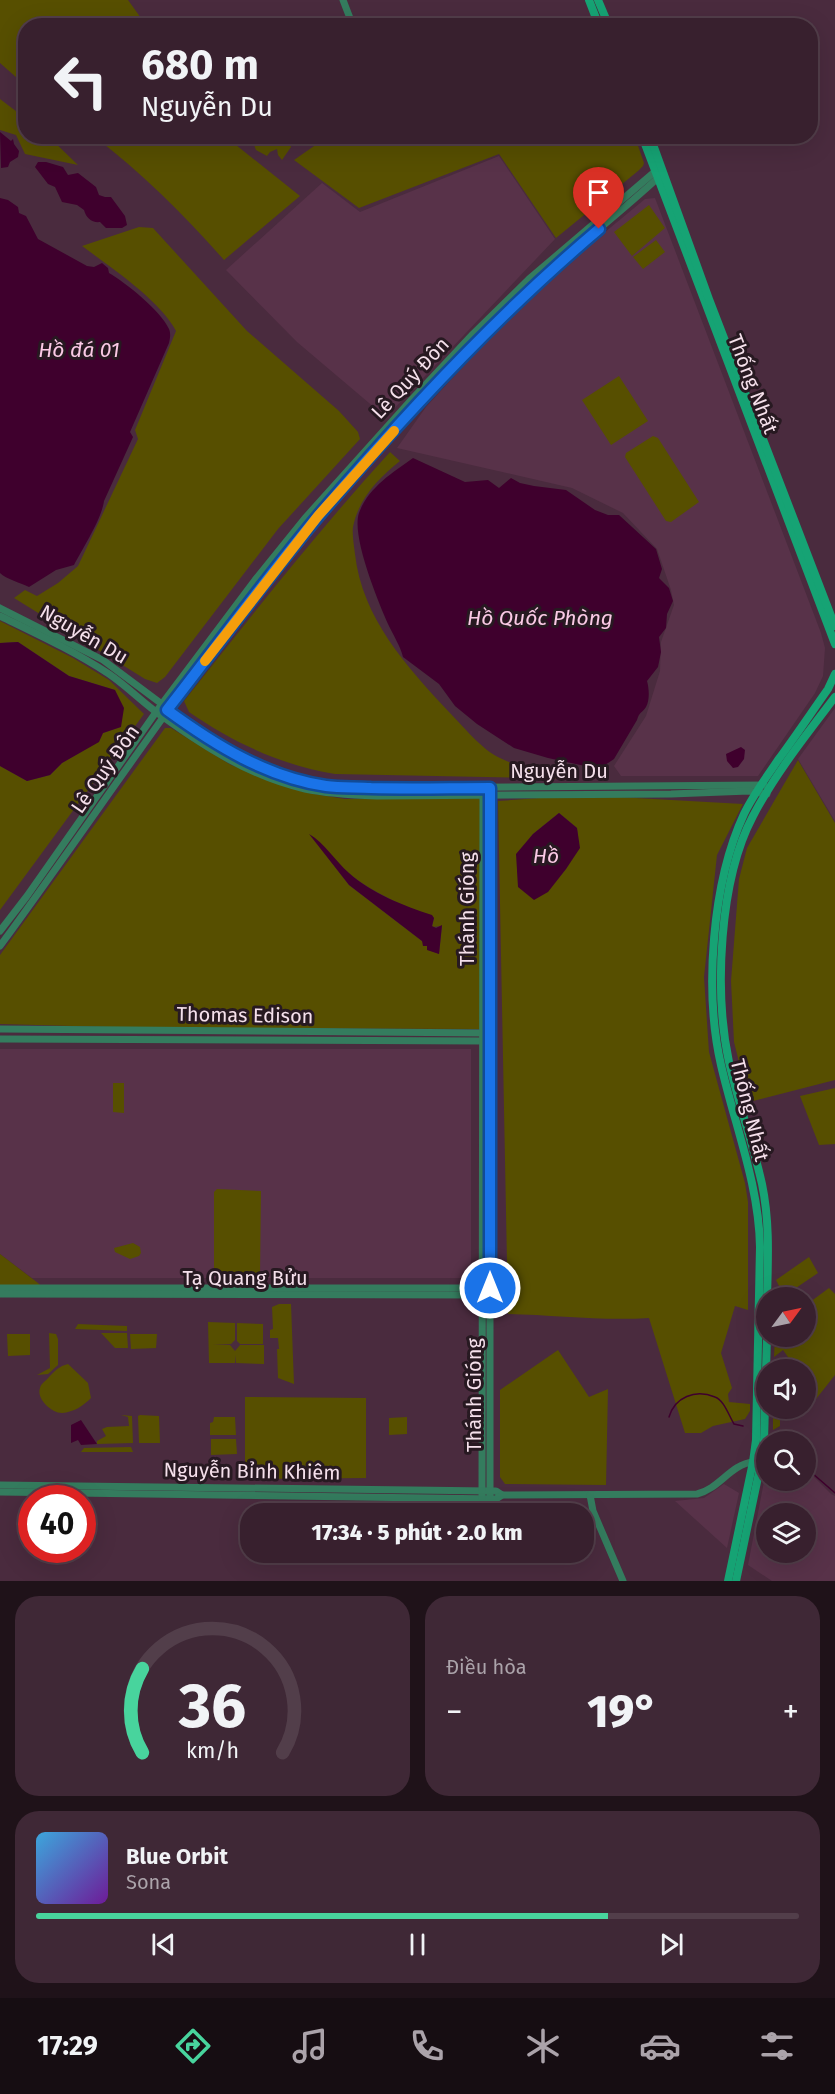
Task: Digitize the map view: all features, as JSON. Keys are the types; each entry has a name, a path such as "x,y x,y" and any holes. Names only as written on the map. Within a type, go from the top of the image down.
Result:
{"main road":[{"path":"589,0 596,18"},
{"path":"598,0 606,18"},
{"name":"Thống Nhất","path":"646,144 659,172 736,375 835,644"},
{"name":"Thống Nhất","path":"652,144 659,172"},
{"name":"Thống Nhất","path":"769,464 835,626"},
{"name":"Thống Nhất","path":"758,1431 760,1220 754,1188 720,1061 713,1013 713,968 723,873 733,840 759,788 828,689 835,675"},
{"name":"Thống Nhất","path":"767,1287 768,1219 763,1185 729,1061 723,1014 722,973 726,915 731,875 751,819 835,697"},
{"path":"732,1112 742,1108"},
{"name":"Thống Nhất","path":"763,1431 767,1347"},
{"name":"Thống Nhất","path":"728,1581 756,1467"},
{"name":"Thống Nhất","path":"736,1581 756,1469"}],"street":[{"path":"343,0 350,18"},
{"name":"Lê Quý Đôn","path":"55,863 82,816 255,580 412,399 532,282 659,172"},
{"name":"Lê Quý Đôn","path":"164,707 263,586 315,513"},
{"path":"255,580 263,586"},
{"name":"Nguyễn Du","path":"0,608 97,657 210,740 249,762 296,780 325,786 384,792"},
{"name":"Nguyễn Du","path":"0,616 74,652 111,676 159,714 233,762 288,784 343,795 384,792 671,787 759,788 769,791"},
{"name":"Lê Quý Đôn","path":"0,946 55,863 90,820 159,714"},
{"name":"Thánh Gióng","path":"486,1495 487,792"},
{"path":"82,816 90,820"},
{"name":"Lê Quý Đôn","path":"0,931 30,899"},
{"name":"Thomas Edison","path":"0,1029 486,1037"},
{"path":"14,1029 14,1040"},
{"name":"Thomas Edison","path":"0,1040 486,1037"},
{"name":"Tạ Quang Bửu","path":"0,1288 486,1291"},
{"name":"Tạ Quang Bửu","path":"0,1294 355,1291"},
{"name":"Nguyễn Bỉnh Khiêm","path":"0,1492 125,1490 401,1493 486,1495 496,1499 502,1495 701,1493 707,1491 738,1467 756,1463"},
{"name":"Nguyễn Bỉnh Khiêm","path":"0,1485 125,1490"},
{"path":"590,1495 593,1511 623,1581"}],"shaded area":[{"path":"0,0 128,0 141,18 18,18 18,79 0,63"},
{"path":"0,99 18,113 18,139 16,135 0,130"},
{"path":"20,144 56,144 78,165 25,154"},
{"path":"104,144 235,144 300,196 224,260 194,227 130,165"},
{"path":"248,144 290,144 291,147 282,160 277,149 267,156 256,150 254,145"},
{"path":"317,144 637,144 644,163 638,171 556,238 499,154 359,208 294,160"},
{"path":"499,156 555,239 389,414 382,414 297,342 226,270 322,183 360,212"},
{"path":"655,198 825,648 823,676 815,693 758,776 621,776 614,766 646,716 660,671 661,642 674,605 657,549 623,513 572,488 397,448 426,407 488,339 570,261 645,199"},
{"path":"649,205 665,228 632,256 614,232"},
{"path":"139,227 153,228 247,331 339,411 358,432 360,439 278,529 165,677 157,683 145,679 14,598 25,590 37,596 58,583 78,566 138,439 135,430 176,331 169,319 147,296 82,246"},
{"path":"656,240 665,252 643,269 633,257"},
{"path":"619,376 648,421 611,445 582,400"},
{"path":"653,436 658,438 699,502 671,522 666,521 625,457 626,453"},
{"path":"390,452 400,461 370,490 360,507 353,527 359,577 377,620 389,640 418,677 486,749 519,766 579,779 335,774 277,759 223,734 189,712 184,701 310,544"},
{"path":"0,621 73,658 109,680 144,714 0,910 0,766 27,781 50,775 62,763 98,742 103,733 120,727 115,690 69,676 18,642 0,643"},
{"path":"835,708 835,821 798,759"},
{"path":"165,728 171,728 231,765 308,793 345,799 482,798 480,1029 146,1028 0,1024 0,955","holes":["311,835 340,866 360,882 434,918 432,927 442,926 439,954 432,951 349,885"]},
{"path":"798,760 835,823 835,1080 753,1101 748,1098 734,1042 731,981 739,879 747,848"},
{"path":"582,795 743,804 717,855 704,977 709,1052 745,1183 748,1202 748,1310 735,1306 721,1353 732,1388 728,1394 729,1402 750,1404 750,1411 745,1419 713,1426 701,1433 685,1433 649,1318 508,1314 498,801","holes":["559,813 577,828 579,848 566,869 547,892 517,854 533,834"]},
{"path":"0,1049 471,1049 471,1278 32,1278 0,1254"},
{"path":"113,1083 124,1083 124,1113 113,1112"},
{"path":"835,1088 835,1144 819,1145 800,1096"},
{"path":"217,1189 261,1191 260,1275 214,1274 214,1192"},
{"path":"133,1243 140,1247 139,1256 130,1259 115,1252 114,1248"},
{"path":"0,1254 38,1283 44,1289 0,1288"},
{"path":"809,1257 818,1273 797,1287 780,1287 776,1280"},
{"path":"829,1288 835,1294 835,1375 816,1399 816,1359 784,1359 788,1357 783,1350 774,1357 774,1347 816,1347 816,1298"},
{"path":"279,1304 291,1304 294,1384 278,1378 278,1338 270,1338 270,1330 273,1329 272,1307"},
{"path":"208,1322 235,1323 235,1340 231,1344 213,1345 230,1345 235,1351 240,1345 264,1345 264,1364 236,1363 236,1355 235,1363 209,1363"},
{"path":"237,1323 263,1324 263,1344 240,1344 237,1341"},
{"path":"78,1324 127,1326 127,1331 75,1329"},
{"path":"49,1333 56,1334 58,1339 58,1365 48,1374 37,1375 50,1368"},
{"path":"101,1333 127,1333 128,1348 115,1348"},
{"path":"7,1334 30,1334 30,1355 8,1356"},
{"path":"130,1334 157,1334 156,1348 131,1349"},
{"path":"558,1350 589,1397 608,1389 606,1485 505,1484 500,1477 500,1390"},
{"path":"68,1364 88,1383 91,1398 74,1410 62,1413 50,1408 40,1397 39,1392 42,1383 55,1371"},
{"path":"245,1397 366,1398 366,1478 245,1479"},
{"path":"121,1415 132,1416 133,1443 97,1444 97,1441 106,1436 102,1429 129,1426 128,1417"},
{"path":"138,1416 159,1416 160,1443 139,1443"},
{"path":"214,1417 235,1417 236,1435 210,1435 210,1423 213,1422"},
{"path":"407,1417 407,1434 389,1435 389,1418"},
{"path":"773,1419 780,1419 780,1426 773,1430"},
{"path":"211,1439 236,1439 237,1454 211,1455"},
{"path":"131,1447 133,1452 81,1452 84,1448"},
{"path":"816,1479 835,1496 835,1581 772,1581 748,1565 756,1523 756,1563 816,1563 816,1503 760,1503 762,1491 816,1491"},
{"path":"724,1484 739,1493 727,1548 675,1501 704,1498"}],"water":[{"path":"0,132 11,141 13,139 19,151 18,157 10,162 8,167 1,168"},
{"path":"38,162 63,167 68,175 78,173 96,187 99,195 111,197 125,216 127,225 122,228 106,228 100,222 90,219 77,205 62,202 55,187 48,184 35,167"},
{"name":"Hồ đá 01","path":"0,198 18,207 19,213 26,216 38,239 87,266 94,267 102,263 108,268 109,273 133,290 159,314 170,334 169,343 130,432 133,437 96,524 74,565 56,570 29,587 0,573"},
{"name":"Hồ Quốc Phòng","path":"413,458 465,482 488,480 499,488 511,478 520,483 566,490 595,510 608,515 619,515 656,549 662,569 659,578 669,588 673,601 667,614 666,628 659,637 661,652 658,667 647,681 649,694 646,707 614,759 599,769 514,748 477,724 455,706 439,684 403,657 372,585 362,552 358,523 359,513 368,496 389,475"},
{"path":"18,642 69,676 115,690 124,708 121,727 103,733 99,742 62,763 50,775 27,781 0,766 0,643"},
{"path":"741,747 745,750 744,759 738,767 733,768 727,761 726,754"},
{"name":"Hồ","path":"559,813 577,828 580,848 548,892 534,900 518,887 516,854 533,834"},
{"path":"309,834 320,842 349,873 367,887 399,903 432,915 434,918 432,926 436,928 442,925 439,954 427,950 427,946 423,946 422,941 349,885"},
{"path":"81,1420 97,1444 81,1445 78,1440 71,1443 71,1425"}],"waterway":[{"path":"669,1417 681,1400 687,1396 700,1394 715,1397 721,1401 734,1424 743,1426"},
{"path":"816,1476 835,1493"}],"slow traffic":[{"path":"205,661 318,516 394,431"}],"route":[{"path":"490,1288 490,788 333,787 296,780 237,756 167,710 318,516 405,418 535,284 599,229"}]}
